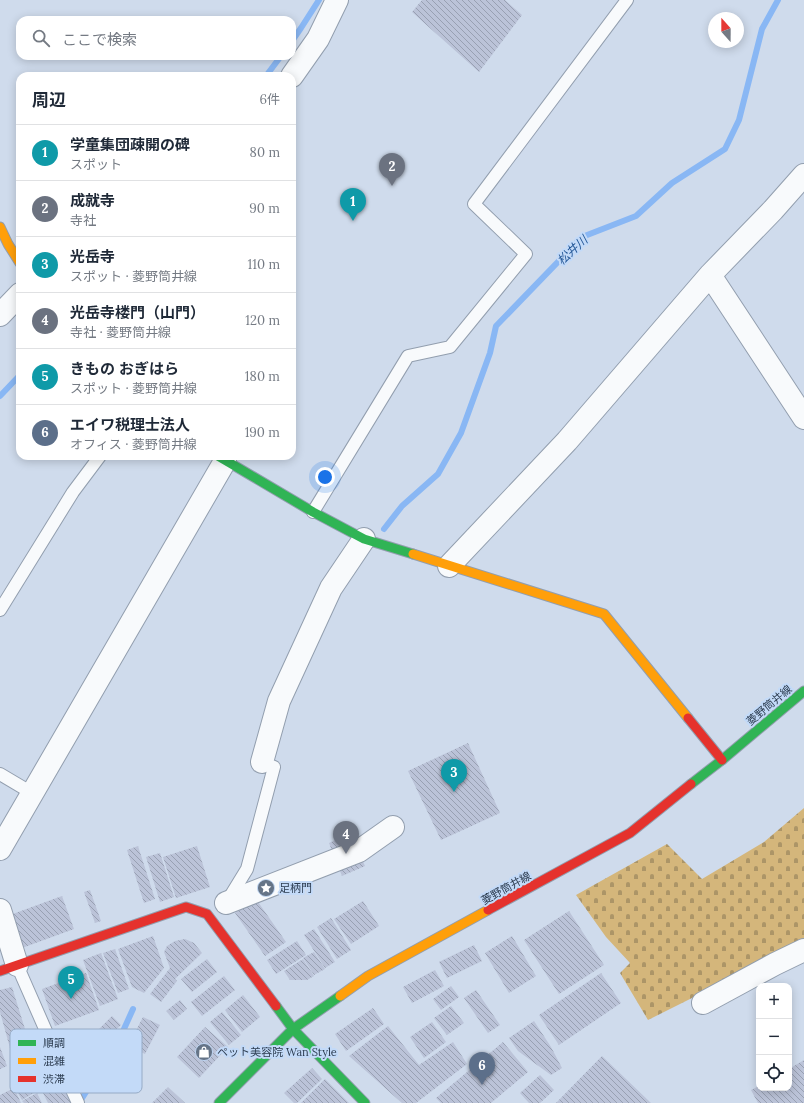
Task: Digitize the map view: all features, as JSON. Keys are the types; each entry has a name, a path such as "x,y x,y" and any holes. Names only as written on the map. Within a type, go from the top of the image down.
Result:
{"street":[{"path":"296,74 318,39 337,0"},
{"path":"449,566 567,441 710,276 804,175"},
{"path":"0,227 16,257"},
{"path":"710,276 804,418"},
{"path":"0,315 16,298"},
{"path":"0,849 221,460"},
{"path":"224,460 313,512 368,541 604,614 722,760"},
{"path":"262,762 279,701 331,588 368,541"},
{"name":"菱野筒井線","path":"219,1103 293,1029 368,976 630,833 722,760 804,692"},
{"path":"226,903 359,851 394,827"},
{"path":"0,910 9,968 186,908 207,914 293,1029 365,1103"},
{"path":"703,1003 804,950"}],"lane":[{"path":"313,512 408,356 450,347 526,254 474,204 627,0"},
{"path":"0,610 73,492 97,460"},
{"path":"207,914 226,903 247,869 274,768 262,762"},
{"path":"0,774 32,793"},
{"path":"9,968 40,1029"}],"green space":[{"path":"804,808 804,942 648,1020 620,973 630,963 606,937 576,895 667,844 702,879 764,842"}],"building":[{"path":"422,0 505,0 522,15 479,72 412,12"},
{"path":"468,743 500,813 441,840 408,771"},
{"path":"350,833 365,866 342,876 329,843"},
{"path":"138,846 155,899 144,903 127,850"},
{"path":"197,846 210,887 176,898 163,857"},
{"path":"160,853 174,897 160,902 146,857"},
{"path":"90,890 101,921 95,923 84,892"},
{"path":"62,896 74,929 22,948 10,915"},
{"path":"256,899 286,942 265,956 235,913"},
{"path":"363,901 379,926 351,944 334,919"},
{"path":"569,911 604,965 559,994 524,940"},
{"path":"331,918 351,950 337,959 317,927"},
{"path":"314,929 335,962 325,968 304,935"},
{"path":"153,936 164,968 144,993 132,987 118,949"},
{"path":"512,936 536,976 509,993 485,953"},
{"path":"185,939 194,943 202,953 175,979 177,981 161,1002 150,994 170,968 164,952 167,946 175,941"},
{"path":"297,941 306,955 276,974 267,960"},
{"path":"474,945 482,961 447,978 439,962"},
{"path":"115,949 129,989 118,993 103,953"},
{"path":"314,952 325,969 314,975 303,958"},
{"path":"101,953 118,999 100,1006 83,960"},
{"path":"207,959 217,972 192,992 181,979"},
{"path":"303,959 314,976 307,980 290,980 284,971"},
{"path":"435,970 444,986 412,1003 403,987"},
{"path":"86,973 99,1010 55,1026 42,989"},
{"path":"601,973 621,1003 559,1045 539,1015"},
{"path":"224,976 235,990 202,1016 191,1002"},
{"path":"451,986 459,997 441,1010 433,999"},
{"path":"12,987 25,1029 10,1029 10,1048 0,1012 0,990"},
{"path":"476,990 500,1025 488,1033 464,998"},
{"path":"243,995 260,1017 242,1032 225,1010"},
{"path":"180,1000 187,1009 174,1020 166,1011"},
{"path":"451,1006 464,1023 447,1035 434,1018"},
{"path":"373,1008 384,1024 346,1051 335,1034"},
{"path":"222,1012 241,1035 229,1045 210,1022"},
{"path":"112,1016 121,1025 117,1029 99,1029"},
{"path":"143,1017 160,1025 145,1054 142,1053 142,1029 137,1029"},
{"path":"534,1021 551,1047 562,1068 551,1075 518,1051 509,1038"},
{"path":"432,1022 446,1042 424,1058 410,1037"},
{"path":"388,1026 419,1065 453,1042 467,1064 416,1103 402,1103 349,1056"},
{"path":"205,1027 228,1047 199,1078 177,1057"},
{"path":"503,1042 528,1072 491,1103 441,1103 436,1098"},
{"path":"0,1047 7,1066 0,1069"},
{"path":"602,1056 651,1103 556,1103"},
{"path":"804,1060 804,1103 758,1103 751,1090 756,1088 756,1091 792,1091 792,1067"},
{"path":"312,1068 322,1079 297,1103 294,1103 284,1093"},
{"path":"540,1075 554,1090 540,1103 529,1103 520,1093"},
{"path":"325,1079 349,1103 301,1103"},
{"path":"168,1087 185,1103 152,1103"},
{"path":"10,1090 10,1093 16,1093 21,1103 0,1103 0,1095"},
{"path":"18,1093 34,1093 22,1100"},
{"path":"37,1093 42,1103 24,1103 22,1101"},
{"path":"43,1093 66,1093 71,1103 48,1103"}],"waterway":[{"path":"296,35 319,0"},
{"name":"松井川","path":"384,529 402,506 438,474 461,433 490,353 496,326 582,237 636,216 672,183 725,149 739,120 762,29 778,0"},
{"path":"269,72 278,60"},
{"path":"0,396 16,379"},
{"name":"松井川","path":"124,1029 133,1009"},
{"name":"松井川","path":"79,1103 85,1093"}],"traffic: fast":[{"path":"225,460 313,512 364,539 413,554"},
{"path":"691,784 804,691"},
{"path":"219,1103 293,1029 340,996"},
{"path":"276,1006 293,1029 365,1103"}],"traffic: slow":[{"path":"0,227 16,257"},
{"path":"413,554 604,614 688,718"},
{"path":"340,996 368,976 488,910"}],"traffic: jam":[{"path":"688,718 722,760"},
{"path":"488,910 630,833 691,784"},
{"path":"0,971 186,907 207,914 276,1006"}],"place":[{"name":"成就寺","path":"392,186"},
{"name":"学童集団疎開の碑","path":"353,221"},
{"name":"光岳寺","path":"454,792"},
{"name":"光岳寺楼門（山門）","path":"346,854"},
{"name":"足柄門","path":"266,888"},
{"name":"きもの おぎはら","path":"71,999"},
{"name":"ペット美容院 Wan Style","path":"204,1052"},
{"name":"エイワ税理士法人","path":"482,1085"}]}
